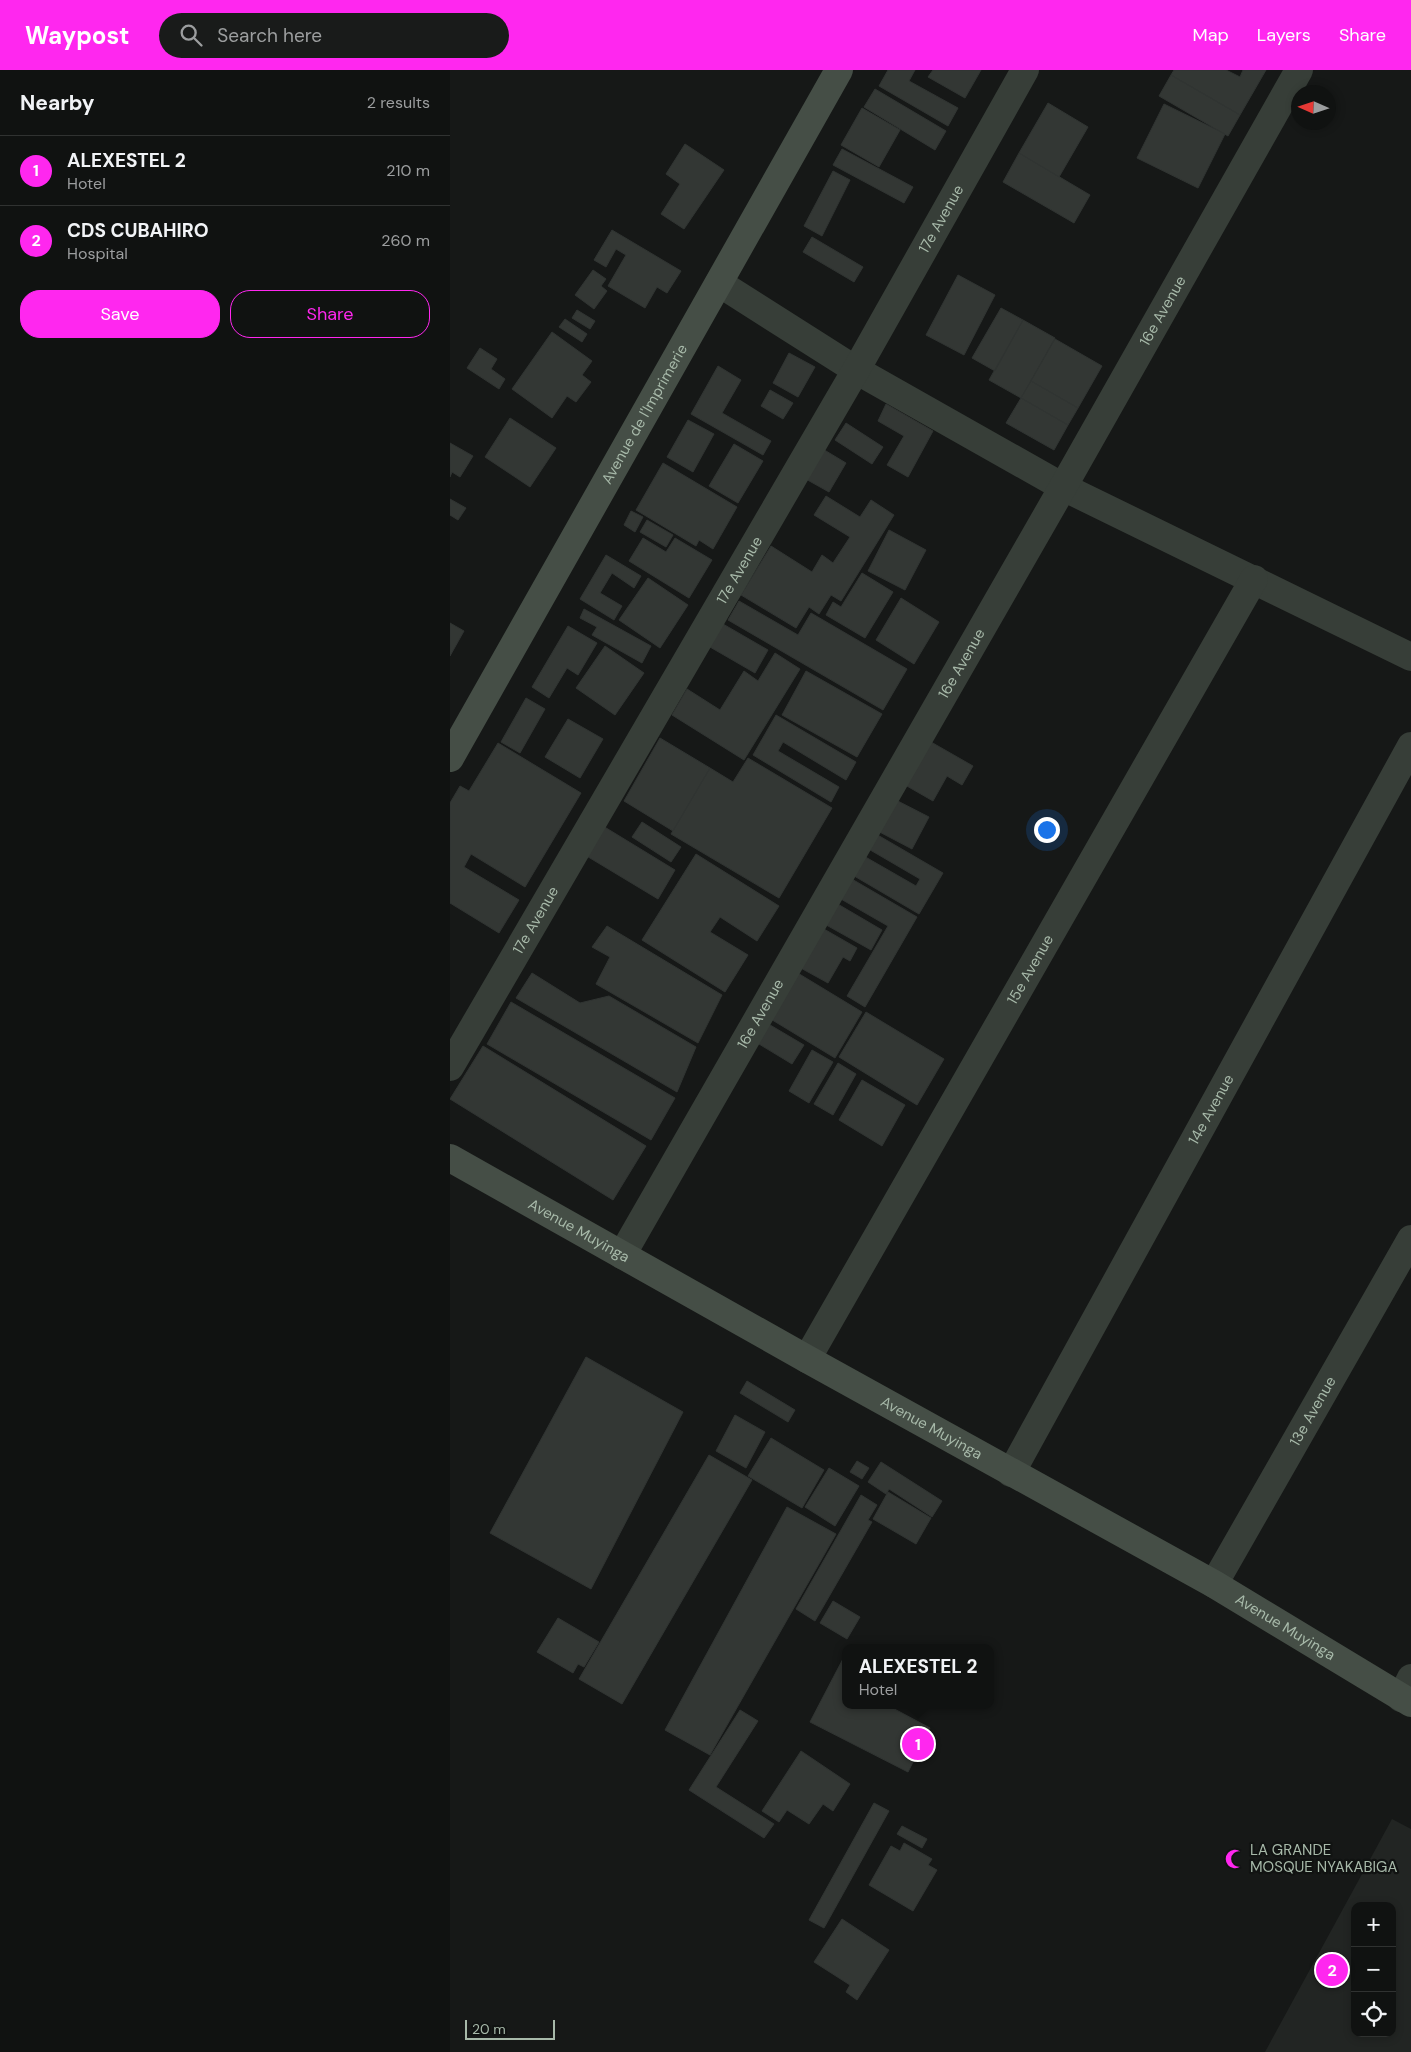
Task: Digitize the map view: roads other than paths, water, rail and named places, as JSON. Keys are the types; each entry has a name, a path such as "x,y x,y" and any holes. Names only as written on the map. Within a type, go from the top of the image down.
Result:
{"street":[{"name":"Avenue de l'Imprimerie","path":"450,758 839,70"},
{"name":"17e Avenue","path":"450,1068 856,370 1025,70"},
{"name":"16e Avenue","path":"622,1255 1063,488 1299,70"},
{"path":"719,283 856,370 1063,488 1411,657"},
{"name":"15e Avenue","path":"808,1360 1254,580"},
{"name":"14e Avenue","path":"1011,1473 1411,746"},
{"name":"Avenue Muyinga","path":"450,1158 808,1360 1408,1693"},
{"name":"13e Avenue","path":"1214,1584 1411,1239"}],"place":[{"name":"ALEXESTEL 2","path":"918,1744"},
{"name":"LA GRANDE MOSQUE NYAKABIGA","path":"1235,1859"},
{"name":"CDS CUBAHIRO","path":"1332,1970"}]}
